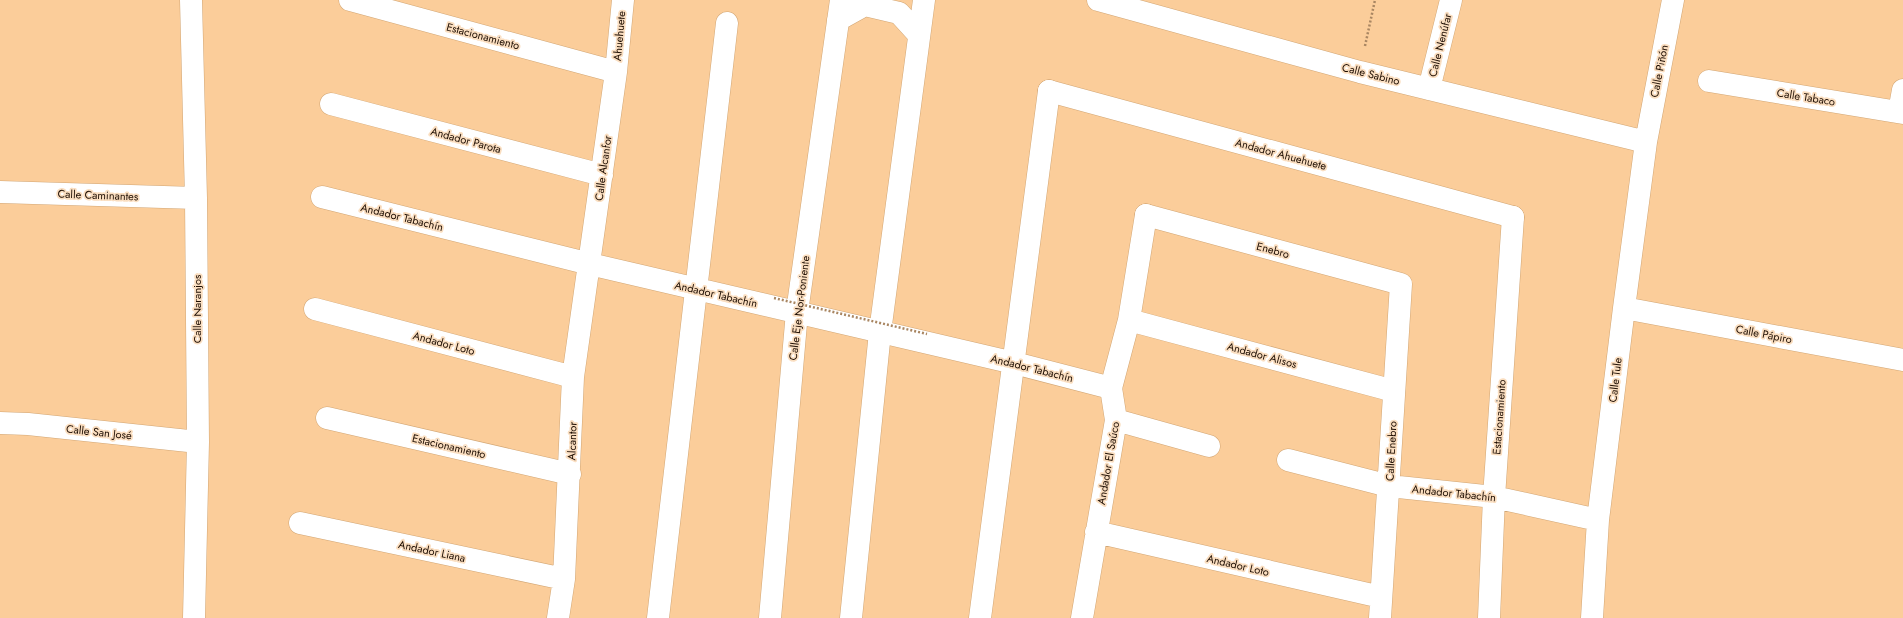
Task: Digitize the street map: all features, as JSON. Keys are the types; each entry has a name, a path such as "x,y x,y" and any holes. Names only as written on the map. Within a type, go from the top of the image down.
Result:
{"street":[{"name":"Calle Naranjos","path":"191,0 196,198 198,442 194,618"},
{"name":"Estacionamiento","path":"350,0 616,72"},
{"name":"Ahuehuete","path":"616,72 623,0"},
{"path":"851,618 880,332 924,0"},
{"name":"Calle Sabino","path":"1098,0 1360,72 1646,142"},
{"name":"Calle Nenúfar","path":"1429,89 1451,0"},
{"name":"Calle Piñón","path":"1646,142 1673,0"},
{"path":"840,10 865,5 899,13 919,35"},
{"name":"Calle Eje Nor-Poniente","path":"770,618 797,312 840,10"},
{"path":"658,618 728,23"},
{"name":"Calle Alcanfor","path":"590,264 616,72"},
{"name":"Calle Tabaco","path":"1709,81 1901,113"},
{"path":"1901,113 1903,90"},
{"name":"Andador Ahuehuete","path":"1014,363 1049,91 1513,216"},
{"name":"Andador Parota","path":"331,104 602,175"},
{"name":"Calle Tule","path":"1592,618 1598,520 1646,142"},
{"name":"Calle Caminantes","path":"0,192 196,198"},
{"name":"Andador Tabachín","path":"322,197 590,264 1014,363 1112,388"},
{"name":"Enebro","path":"1146,215 1401,284"},
{"name":"Andador El Saúco","path":"1082,618 1116,420 1112,388 1129,320 1146,215"},
{"name":"Estacionamiento","path":"1489,618 1494,497 1513,216"},
{"name":"Alcantor","path":"558,618 564,580 574,377 590,264"},
{"name":"Calle Enebro","path":"1380,608 1401,284"},
{"name":"Calle Pápiro","path":"1624,308 1903,360"},
{"name":"Andador Loto","path":"315,309 574,377"},
{"name":"Andador Alisos","path":"1129,320 1394,391"},
{"path":"980,618 1014,363"},
{"name":"Estacionamiento","path":"327,418 570,474"},
{"path":"1116,420 1209,446"},
{"name":"Calle San José","path":"0,423 28,424 198,442"},
{"name":"Andador Tabachín","path":"1288,460 1389,486 1494,497 1598,520"},
{"name":"Andador Liana","path":"300,523 564,580"},
{"name":"Andador Loto","path":"1096,532 1380,608"}],"path":[{"path":"1360,72 1375,0"},
{"path":"774,298 927,334"}]}
